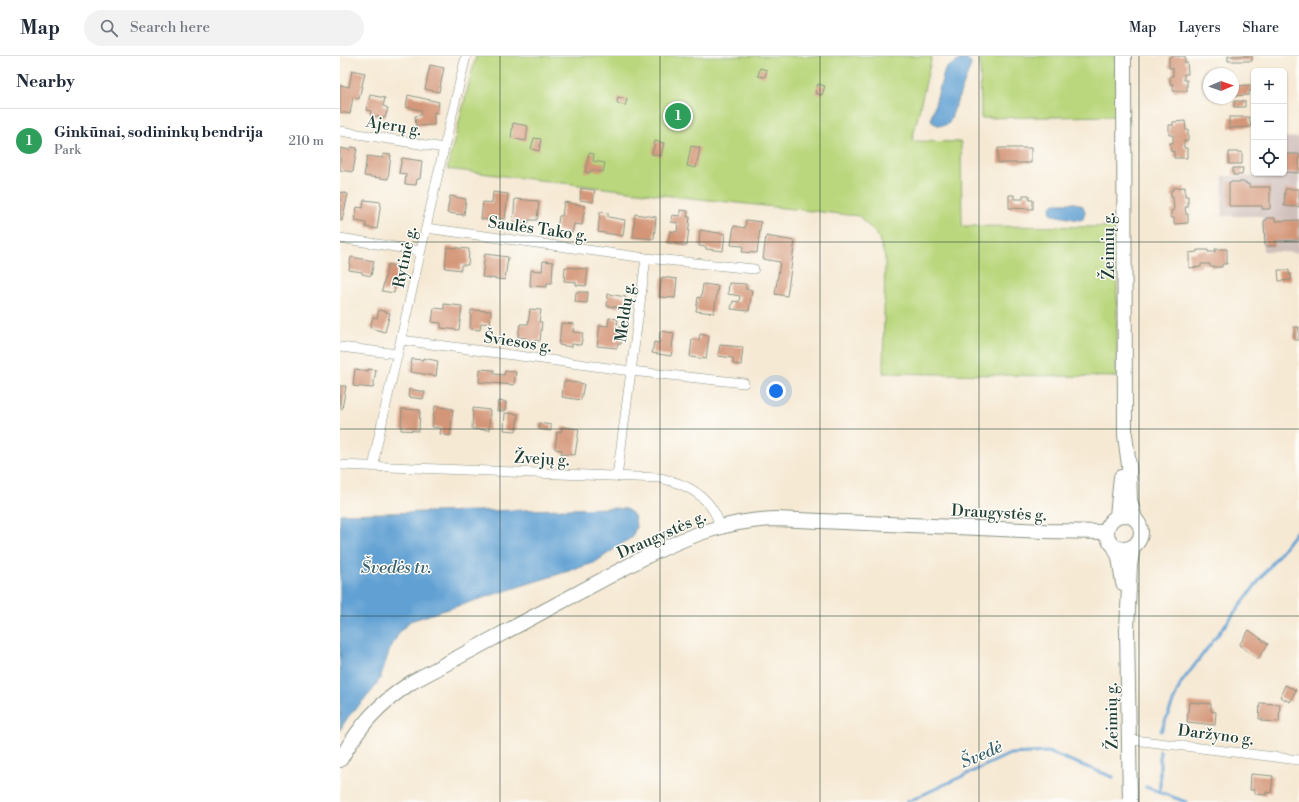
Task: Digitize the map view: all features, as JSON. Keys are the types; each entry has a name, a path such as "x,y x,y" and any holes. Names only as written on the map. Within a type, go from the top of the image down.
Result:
{"main road":[{"name":"Žeimių g.","path":"1124,56 1125,435 1129,466 1130,500 1135,518"},
{"name":"Žeimių g.","path":"1117,516 1120,499 1121,466 1125,435"},
{"path":"1126,514 1135,518 1141,528 1142,533 1140,539 1133,547 1123,550 1114,546 1110,542 1106,532 1109,522 1117,516 1126,514"},
{"name":"Draugystės g.","path":"340,760 370,716 395,694 412,682 643,558 693,535 720,526 750,521 776,519 1036,531 1106,532"},
{"name":"Žeimių g.","path":"1114,546 1119,557 1122,570 1128,630"},
{"name":"Žeimių g.","path":"1130,802 1128,740 1128,630 1130,565 1133,547"}],"street":[{"name":"Rytinė g.","path":"374,466 376,449 402,340 420,251 466,56"},
{"name":"Ajerų g.","path":"340,131 444,148"},
{"name":"Saulės Tako g.","path":"426,228 646,258"},
{"path":"340,238 420,251"},
{"path":"646,258 754,269"},
{"name":"Meldų g.","path":"617,477 646,258"},
{"name":"Šviesos g.","path":"402,340 631,371 744,383"},
{"path":"340,348 398,354"},
{"name":"Žvejų g.","path":"340,465 660,478 687,486 704,499 713,508 720,526"},
{"name":"Daržyno g.","path":"1128,740 1299,760"}],"shaded area":[{"path":"1287,137 1299,138 1299,253 1263,251 1262,216 1222,216 1223,176 1287,176"}],"green space":[{"path":"476,56 932,56 912,141 961,142 962,226 1117,227 1117,377 883,373 885,257 878,236 859,216 662,195 447,169"},
{"path":"980,56 1117,56 1117,116 981,118"}],"water":[{"path":"961,59 968,60 971,65 949,123 940,126 932,122 931,118 945,69"},
{"path":"1057,203 1075,203 1083,206 1085,212 1083,219 1079,220 1053,215 1050,211 1051,206"},
{"name":"Švedės tv.","path":"614,508 626,509 632,513 635,518 636,527 632,537 594,563 410,621 399,633 390,649 380,678 373,690 348,717 340,730 340,514"}],"building":[{"path":"1185,56 1188,74 1184,74 1184,80 1187,80 1187,91 1173,91 1173,84 1170,84 1170,76 1173,76 1173,68 1169,68 1169,57"},
{"path":"1228,56 1252,56 1252,61 1228,61"},
{"path":"430,65 444,68 439,92 425,89"},
{"path":"760,68 767,70 765,77 758,76"},
{"path":"352,70 365,73 359,99 353,97 350,114 340,112 340,85 349,87"},
{"path":"818,84 825,86 822,95 815,93"},
{"path":"1251,85 1249,95 1239,96 1239,86"},
{"path":"370,95 385,98 383,106 388,108 385,118 370,115 371,111 366,110"},
{"path":"408,95 439,102 437,113 434,112 434,125 416,126 415,116 421,115 421,110 406,107"},
{"path":"618,97 627,99 625,106 617,103"},
{"path":"1239,101 1245,101 1245,107 1234,107 1234,104 1239,104"},
{"path":"1229,117 1249,117 1251,127 1229,128"},
{"path":"1185,121 1186,130 1188,130 1188,141 1184,141 1184,148 1187,148 1187,158 1174,158 1174,151 1171,152 1170,143 1173,143 1173,135 1169,135 1169,125 1173,125 1173,122"},
{"path":"513,123 528,126 526,141 511,138"},
{"path":"534,138 541,139 539,151 531,149"},
{"path":"655,141 664,143 661,156 652,154"},
{"path":"691,146 700,148 696,168 687,166"},
{"path":"351,147 357,148 353,172 340,170 340,148 350,150"},
{"path":"998,148 1031,148 1031,163 998,163"},
{"path":"1229,152 1242,152 1242,164 1229,164"},
{"path":"589,153 594,154 593,161 605,163 603,172 591,170 590,173 585,172"},
{"path":"383,154 391,155 388,179 364,176 367,156 383,158"},
{"path":"1287,154 1299,154 1299,173 1287,172"},
{"path":"402,158 422,161 420,179 417,179 416,185 405,184 406,174 399,173"},
{"path":"1233,168 1243,168 1242,175 1233,175"},
{"path":"1229,182 1246,182 1246,184 1249,184 1249,187 1270,187 1270,209 1262,209 1262,206 1229,206"},
{"path":"1185,187 1185,196 1188,196 1188,207 1185,207 1186,214 1188,214 1188,223 1174,224 1174,218 1171,218 1171,211 1174,210 1171,190 1173,190 1173,188"},
{"path":"581,188 595,190 593,202 580,200"},
{"path":"1285,189 1299,189 1299,207 1284,206"},
{"path":"340,192 348,194 342,221 340,220"},
{"path":"493,192 508,194 505,219 495,218 495,221 481,219 483,202 492,203"},
{"path":"1009,195 1014,195 1014,199 1023,199 1023,195 1029,195 1029,200 1033,200 1033,209 1009,208"},
{"path":"450,196 466,199 464,215 447,213"},
{"path":"515,199 539,201 537,220 529,220 528,223 513,222"},
{"path":"364,200 381,202 377,229 366,227 366,223 355,221 357,207 363,208"},
{"path":"564,202 585,206 582,225 574,224 572,233 557,230 559,216 562,216"},
{"path":"680,210 688,211 687,217 690,217 687,246 668,243 670,231 677,232 678,223 671,222 672,215 680,216"},
{"path":"600,212 608,213 608,217 625,220 623,236 598,232"},
{"path":"635,214 656,217 654,239 633,237"},
{"path":"1266,218 1275,218 1275,221 1299,220 1299,240 1275,241 1275,246 1265,246 1264,221 1267,220"},
{"path":"746,220 761,222 757,253 742,252 743,246 731,245 734,226 745,228"},
{"path":"700,230 725,234 723,251 706,249 706,247 699,246"},
{"path":"766,236 795,241 787,296 775,294 780,262 763,259"},
{"path":"447,247 469,249 468,265 461,265 461,270 445,268"},
{"path":"1215,249 1227,249 1227,264 1222,264 1222,267 1210,267 1210,264 1201,264 1201,267 1189,268 1189,253 1197,252 1197,250 1208,250 1208,252 1215,252"},
{"path":"485,254 508,257 505,280 482,277"},
{"path":"351,257 374,261 371,276 362,274 362,272 349,270"},
{"path":"543,261 553,262 552,283 547,283 547,287 530,286 531,270 542,271"},
{"path":"388,264 398,267 396,275 398,275 394,293 382,291"},
{"path":"565,267 588,269 586,286 576,285 576,282 564,281"},
{"path":"1278,270 1289,270 1291,280 1279,281"},
{"path":"662,277 677,279 675,298 659,297"},
{"path":"729,283 746,284 746,289 752,290 749,311 731,309 733,301 739,302 740,296 728,294"},
{"path":"703,284 718,286 714,313 696,311 698,297 701,298"},
{"path":"576,292 588,292 587,303 575,302"},
{"path":"608,294 626,297 624,308 607,306"},
{"path":"444,304 462,306 459,330 441,328 441,323 432,322 434,308 444,309"},
{"path":"530,309 541,310 539,322 542,322 540,341 526,340 526,338 518,337 520,324 528,324"},
{"path":"379,310 390,313 385,332 370,328 373,317 377,318"},
{"path":"471,310 491,311 490,324 481,323 480,330 470,329"},
{"path":"609,318 618,319 617,327 621,327 621,344 618,344 617,348 597,346 600,325 608,326"},
{"path":"561,323 574,324 573,332 583,333 581,345 572,344 572,347 559,345"},
{"path":"1294,327 1299,327 1299,340 1294,340"},
{"path":"660,331 674,333 671,356 652,353 654,342 659,343"},
{"path":"700,334 709,336 706,359 690,357 692,339 699,340"},
{"path":"720,345 743,347 741,365 733,364 733,358 718,356"},
{"path":"423,358 438,361 436,376 410,372 412,359 423,360"},
{"path":"355,369 368,371 368,369 376,370 373,388 353,386"},
{"path":"480,369 494,370 494,374 504,375 505,371 516,372 514,385 479,382"},
{"path":"564,381 584,384 581,400 562,397"},
{"path":"340,386 346,386 342,409 340,408"},
{"path":"409,389 425,392 423,399 408,397"},
{"path":"498,401 506,402 505,411 497,411"},
{"path":"435,406 453,409 450,436 440,434 441,428 432,427"},
{"path":"473,408 490,410 489,430 472,429"},
{"path":"402,409 420,410 419,431 401,430"},
{"path":"505,413 518,414 516,431 504,430"},
{"path":"539,423 551,425 551,431 539,429"},
{"path":"562,427 579,429 575,455 561,454 562,450 555,449 557,432 561,432"},
{"path":"1249,630 1268,644 1258,659 1239,645"},
{"path":"1285,685 1296,690 1290,702 1280,697"},
{"path":"1189,702 1211,704 1211,711 1216,712 1215,725 1187,722"},
{"path":"1260,703 1280,704 1279,722 1262,721 1263,719 1259,719"},
{"path":"1251,774 1273,776 1271,793 1266,792 1266,795 1255,794 1255,790 1250,790"}],"waterway":[{"path":"1161,731 1181,683 1299,528"},
{"path":"1160,751 1160,793"},
{"name":"Švedė","path":"907,802 1010,754 1048,752 1113,777"},
{"name":"Švedė","path":"1146,787 1186,802"}],"place":[{"name":"Ginkūnai, sodininkų bendrija","path":"678,116"}]}
